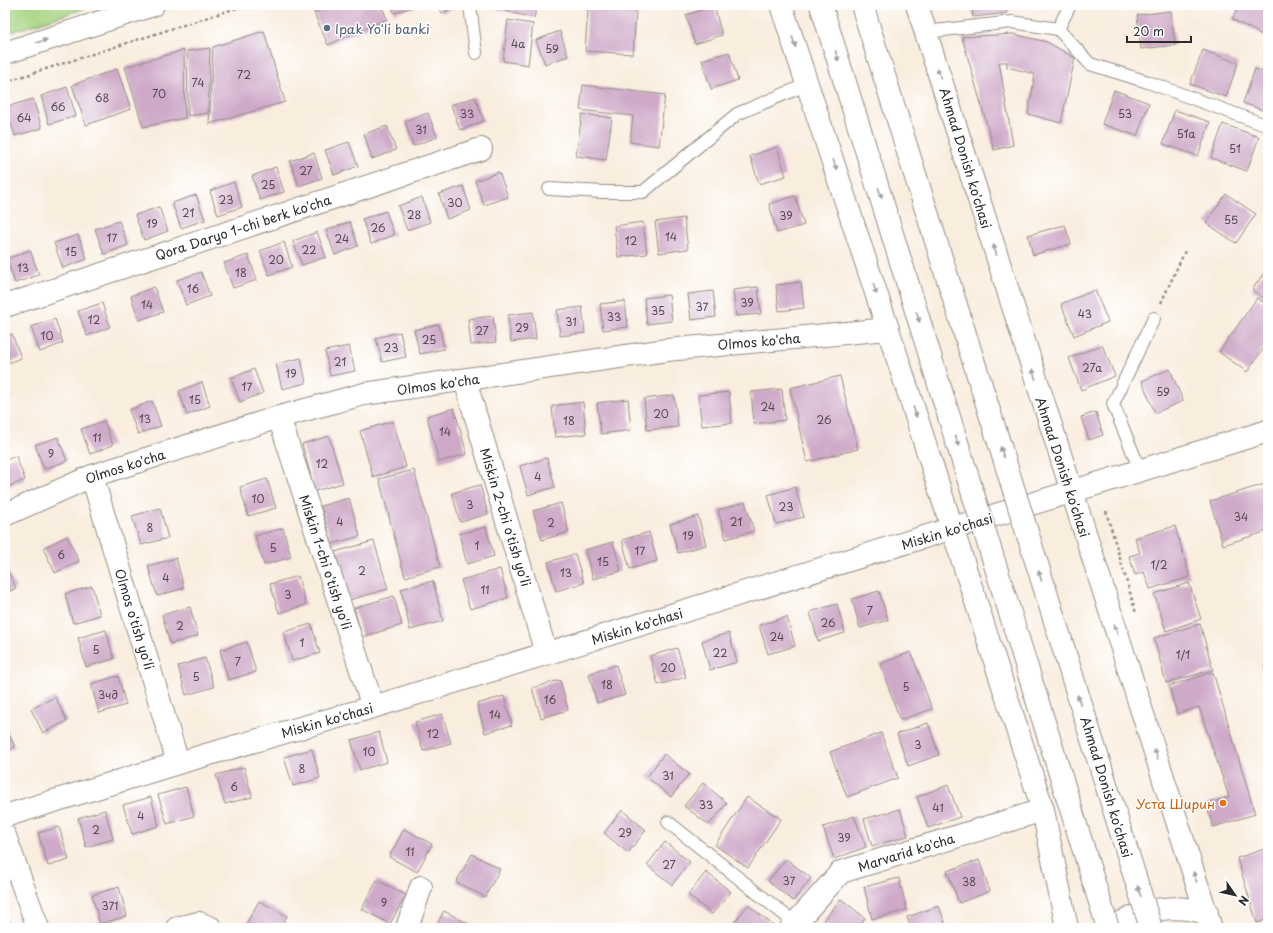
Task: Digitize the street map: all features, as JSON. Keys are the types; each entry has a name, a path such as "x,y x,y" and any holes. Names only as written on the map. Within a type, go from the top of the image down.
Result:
{"main road":[{"path":"5,53 153,5"},
{"path":"781,5 888,329 1043,810 1067,928"},
{"path":"822,5 1108,928"},
{"name":"Ahmad Donish ko'chasi","path":"862,5 1151,928"},
{"name":"Ahmad Donish ko'chasi","path":"917,5 1209,921"},
{"name":"Qora Daryo 1-chi berk ko'cha","path":"5,306 481,149"},
{"name":"Olmos ko'cha","path":"5,515 92,476 279,417 364,394 667,350 888,329"},
{"name":"Miskin 2-chi o'tish yo'li","path":"465,380 546,653"},
{"name":"Miskin 1-chi o'tish yo'li","path":"279,417 374,707"},
{"name":"Miskin ko'chasi","path":"5,816 178,762 374,707 1268,431"},
{"name":"Olmos o'tish yo'li","path":"92,476 178,762"},
{"name":"Marvarid ko'cha","path":"793,926 841,872 1043,810"},
{"path":"5,836 38,928"},
{"path":"407,928 421,887"},
{"path":"1112,928 1136,915 1156,909 1176,907 1209,921"},
{"path":"177,928 199,923 211,928"}],"lane":[{"path":"470,5 476,52"},
{"path":"1058,29 1070,5"},
{"path":"926,32 1012,22 1058,29 1090,64 1148,82 1268,126"},
{"path":"549,189 603,192 643,192 737,114 808,84"},
{"path":"1140,470 1113,404 1154,318"},
{"path":"668,822 793,926"}],"path":[{"path":"5,82 246,5"},
{"path":"1154,318 1185,250"}],"green space":[{"path":"5,5 96,5 5,34"}],"building":[{"path":"332,5 381,5 387,19 328,45 314,13"},
{"path":"391,5 419,5 394,13"},
{"path":"438,5 458,5 459,6 442,13"},
{"path":"480,5 537,5 534,18"},
{"path":"972,5 1006,5 1007,13 973,17"},
{"path":"1240,5 1268,5 1268,38 1232,19"},
{"path":"714,6 722,35 695,44 686,15"},
{"path":"588,8 636,11 633,54 585,51"},
{"path":"1171,11 1175,45 1141,49 1137,15"},
{"path":"508,20 533,24 528,65 503,61"},
{"path":"264,31 285,102 209,124 213,47"},
{"path":"560,31 568,56 545,64 536,40"},
{"path":"1013,34 1047,42 1075,58 1061,123 1028,114 1035,74 1007,67 1007,62 999,62 1013,145 994,150 962,37"},
{"path":"210,48 208,113 188,116 187,51"},
{"path":"184,50 185,118 143,127 125,67"},
{"path":"1203,50 1238,63 1226,97 1190,84"},
{"path":"729,52 738,80 711,89 702,60"},
{"path":"117,69 131,109 86,125 72,85"},
{"path":"1255,69 1268,74 1268,112 1243,103"},
{"path":"583,85 665,95 659,146 630,142 633,116 580,110"},
{"path":"67,87 76,116 49,124 41,96"},
{"path":"1114,90 1149,103 1137,136 1102,124"},
{"path":"475,97 484,121 460,130 451,105"},
{"path":"33,99 42,128 15,136 6,107"},
{"path":"1175,110 1210,122 1198,156 1163,144"},
{"path":"428,113 437,137 413,146 405,121"},
{"path":"582,114 612,118 606,160 576,156"},
{"path":"1223,124 1259,137 1247,171 1211,158"},
{"path":"387,126 396,150 372,159 364,134"},
{"path":"349,142 358,166 334,175 325,150"},
{"path":"777,147 786,176 759,184 750,156"},
{"path":"314,153 322,178 299,186 290,161"},
{"path":"276,167 284,192 260,200 252,176"},
{"path":"499,172 508,197 484,205 475,181"},
{"path":"234,182 242,207 218,215 210,191"},
{"path":"463,186 471,210 447,219 439,194"},
{"path":"1226,194 1256,214 1236,243 1206,223"},
{"path":"196,195 205,220 181,228 172,203"},
{"path":"795,196 804,225 777,233 769,204"},
{"path":"422,197 430,222 407,230 398,206"},
{"path":"159,207 168,231 144,240 135,215"},
{"path":"386,211 394,235 371,244 362,219"},
{"path":"684,218 688,249 659,253 655,222"},
{"path":"119,221 128,245 104,254 95,229"},
{"path":"350,222 358,246 335,255 326,230"},
{"path":"643,222 647,254 618,257 614,226"},
{"path":"1065,225 1071,244 1033,255 1028,235"},
{"path":"317,232 326,257 302,265 293,241"},
{"path":"78,235 87,259 63,268 54,243"},
{"path":"284,242 292,267 269,275 260,251"},
{"path":"30,250 39,275 15,283 7,259"},
{"path":"248,255 257,280 233,288 224,263"},
{"path":"1268,267 1268,301 1252,290"},
{"path":"201,272 210,296 186,305 177,280"},
{"path":"801,282 804,308 779,311 776,285"},
{"path":"154,287 163,312 139,320 131,296"},
{"path":"758,287 761,314 736,316 733,290"},
{"path":"1095,290 1108,322 1074,336 1061,304"},
{"path":"713,291 716,317 691,320 688,294"},
{"path":"669,295 672,321 647,324 644,298"},
{"path":"1257,298 1268,305 1268,342 1247,372 1219,352"},
{"path":"625,301 628,327 603,330 600,304"},
{"path":"102,303 110,327 87,336 78,311"},
{"path":"582,307 585,333 560,336 557,310"},
{"path":"533,312 536,339 511,342 508,315"},
{"path":"493,316 496,342 471,345 468,319"},
{"path":"55,319 63,343 40,352 31,327"},
{"path":"439,324 444,349 420,354 414,330"},
{"path":"400,332 406,357 382,362 376,338"},
{"path":"12,334 21,358 5,364 5,336"},
{"path":"1102,345 1115,376 1081,390 1069,358"},
{"path":"349,346 355,371 330,376 325,351"},
{"path":"301,358 306,383 282,389 276,364"},
{"path":"254,369 263,393 240,402 231,378"},
{"path":"1170,369 1183,401 1155,413 1142,381"},
{"path":"840,376 858,449 807,462 790,388"},
{"path":"202,382 210,406 187,415 179,391"},
{"path":"782,389 785,420 754,424 751,392"},
{"path":"729,392 732,423 702,426 698,395"},
{"path":"674,395 678,427 647,430 644,399"},
{"path":"628,399 631,430 601,434 597,403"},
{"path":"152,401 161,426 138,434 129,410"},
{"path":"583,402 586,434 555,437 552,406"},
{"path":"454,408 467,454 439,462 427,416"},
{"path":"1096,412 1103,435 1089,440 1081,417"},
{"path":"104,421 113,445 90,454 81,429"},
{"path":"393,421 406,467 373,477 360,431"},
{"path":"329,436 343,483 315,491 302,444"},
{"path":"58,437 67,461 44,469 35,445"},
{"path":"16,456 25,480 5,488 5,460"},
{"path":"547,458 555,487 528,495 520,466"},
{"path":"414,470 440,567 405,577 379,479"},
{"path":"267,479 276,508 248,516 240,487"},
{"path":"1268,483 1268,531 1223,545 1210,501"},
{"path":"480,485 488,514 460,522 452,493"},
{"path":"795,487 804,517 776,524 768,495"},
{"path":"349,498 360,536 332,544 321,506"},
{"path":"745,502 754,531 726,539 718,510"},
{"path":"561,503 569,532 542,540 533,511"},
{"path":"160,508 168,538 141,545 132,516"},
{"path":"698,516 706,545 678,553 670,524"},
{"path":"1175,526 1190,577 1150,589 1144,572 1135,575 1129,556 1140,553 1135,538"},
{"path":"486,527 494,556 467,564 459,534"},
{"path":"283,528 291,557 264,565 255,536"},
{"path":"649,532 657,561 630,569 622,540"},
{"path":"67,536 79,561 55,573 43,548"},
{"path":"374,541 388,589 349,600 335,552"},
{"path":"613,542 621,571 593,579 585,550"},
{"path":"575,554 584,583 556,591 548,562"},
{"path":"176,558 184,588 157,596 148,566"},
{"path":"5,565 16,588 5,594"},
{"path":"500,569 508,598 470,609 461,580"},
{"path":"298,576 306,605 279,613 270,584"},
{"path":"433,581 443,621 410,630 401,589"},
{"path":"1189,583 1201,619 1166,631 1154,594"},
{"path":"92,586 100,615 73,623 65,594"},
{"path":"879,591 888,620 860,628 852,599"},
{"path":"394,596 402,625 362,637 354,608"},
{"path":"837,604 845,633 818,641 810,612"},
{"path":"190,607 198,636 170,644 162,615"},
{"path":"787,617 795,646 768,654 759,625"},
{"path":"311,624 320,653 292,661 284,632"},
{"path":"1200,624 1213,670 1166,683 1154,638"},
{"path":"106,630 114,659 86,667 78,638"},
{"path":"729,633 737,662 710,670 702,641"},
{"path":"247,642 256,672 228,680 220,650"},
{"path":"677,648 686,677 658,685 650,656"},
{"path":"911,652 932,709 900,720 880,664"},
{"path":"205,658 214,687 186,695 178,666"},
{"path":"616,665 625,695 597,703 589,674"},
{"path":"1268,665 1268,677 1264,666"},
{"path":"1213,672 1255,814 1213,827 1206,804 1229,797 1199,707 1177,714 1169,686"},
{"path":"118,676 126,705 99,713 91,684"},
{"path":"560,680 568,710 541,718 532,688"},
{"path":"504,696 512,725 485,733 477,704"},
{"path":"55,697 67,721 43,733 31,709"},
{"path":"442,714 451,743 423,751 415,722"},
{"path":"928,723 939,755 908,766 897,734"},
{"path":"5,727 15,747 5,752"},
{"path":"379,732 387,762 360,770 351,740"},
{"path":"881,733 898,778 847,797 830,752"},
{"path":"312,749 320,778 293,786 284,757"},
{"path":"664,754 689,774 671,797 647,777"},
{"path":"244,767 252,797 225,804 216,775"},
{"path":"703,783 727,803 709,825 684,806"},
{"path":"948,785 960,817 928,828 917,797"},
{"path":"186,787 194,816 167,824 158,795"},
{"path":"151,797 159,826 132,834 123,805"},
{"path":"747,797 781,819 748,868 715,845"},
{"path":"900,809 908,836 872,846 864,819"},
{"path":"105,810 113,839 86,847 78,818"},
{"path":"622,810 646,830 628,853 604,833"},
{"path":"854,816 866,847 834,859 823,827"},
{"path":"59,827 69,860 48,866 38,833"},
{"path":"404,829 432,844 417,872 389,857"},
{"path":"665,842 690,862 672,885 647,865"},
{"path":"1268,848 1268,919 1257,923 1237,858"},
{"path":"472,854 500,869 485,897 456,882"},
{"path":"786,859 811,878 793,901 768,881"},
{"path":"979,860 990,891 959,903 947,871"},
{"path":"706,872 731,892 712,914 688,895"},
{"path":"899,878 907,910 872,919 864,887"},
{"path":"377,880 406,895 390,924 362,909"},
{"path":"119,887 127,916 100,924 92,895"},
{"path":"841,899 865,918 858,928 831,928 823,921"},
{"path":"259,901 287,916 281,928 244,928"},
{"path":"748,905 773,925 770,928 730,928"},
{"path":"939,906 947,928 911,928 907,917"},
{"path":"444,911 473,926 472,928 435,928"},
{"path":"5,915 10,928 5,928"}],"place":[{"name":"Ipak Yo'li banki","path":"327,28"},
{"name":"Уста Ширин","path":"1223,803"}]}
